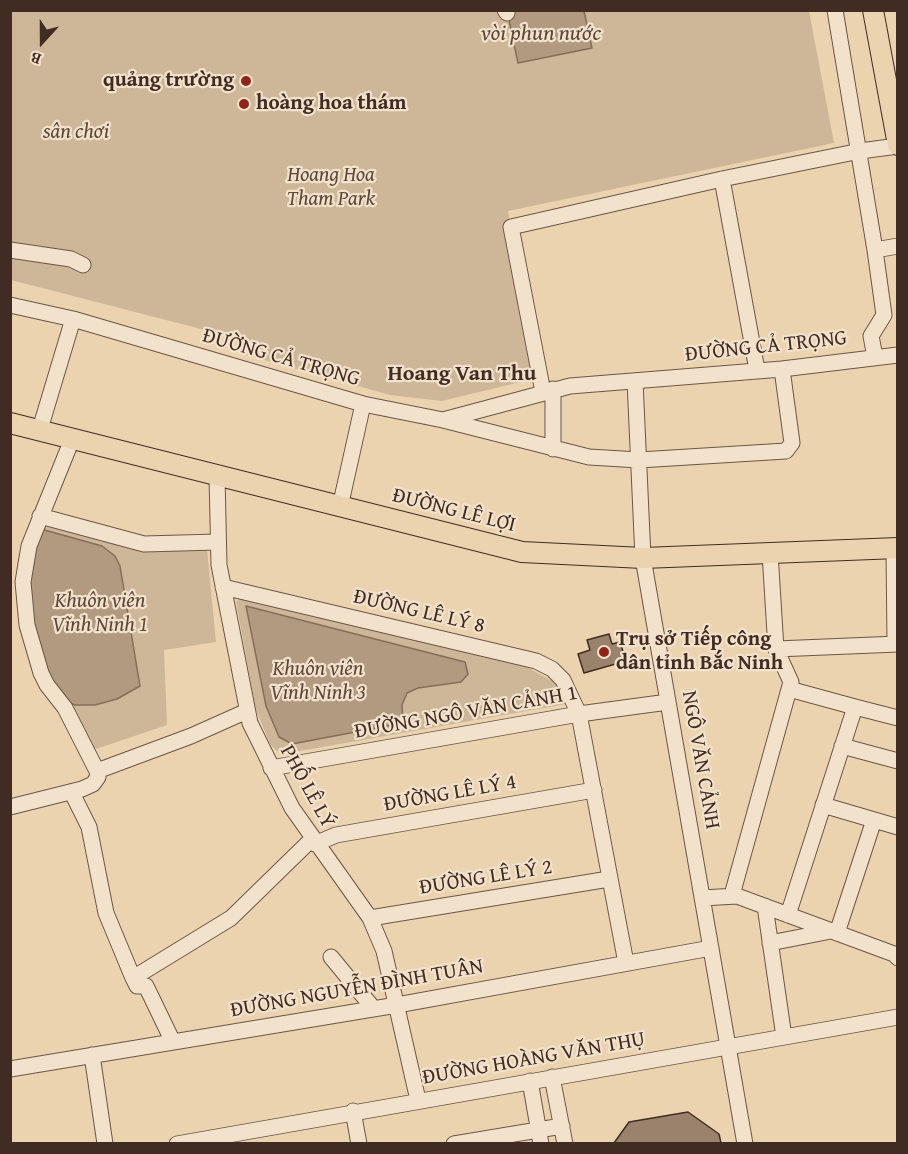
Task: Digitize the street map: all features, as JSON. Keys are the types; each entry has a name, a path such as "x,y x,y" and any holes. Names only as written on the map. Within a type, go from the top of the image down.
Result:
{"main road":[{"path":"873,10 897,146"},
{"name":"ĐƯỜNG LÊ LỢI","path":"10,423 73,437 217,476 522,552 643,558 896,548"}],"street":[{"path":"834,10 860,151 884,315 872,336 875,357"},
{"path":"553,449 548,391 511,227 722,179 860,151 897,146"},
{"path":"722,179 757,370"},
{"path":"875,250 897,246"},
{"path":"10,250 71,259 83,265"},
{"name":"ĐƯỜNG CẢ TRỌNG","path":"10,305 73,319 363,404 443,420 548,391 635,381 782,369 897,355"},
{"path":"40,429 73,319"},
{"path":"443,420 589,457 639,460 786,451 792,443 782,369"},
{"name":"NGÔ VĂN CẢNH","path":"635,381 643,558 745,1143"},
{"path":"340,507 363,404"},
{"path":"10,807 72,793 93,784 98,777 65,708 46,685 18,604 26,559 40,516 73,437"},
{"name":"PHỐ LÊ LÝ","path":"217,476 217,542 223,587 247,711 271,768 314,842 370,918 384,951 418,1100"},
{"path":"40,516 144,544 217,542"},
{"path":"776,649 896,644 896,548"},
{"path":"732,895 789,688 789,674 776,649 770,553"},
{"path":"10,554 26,559"},
{"name":"ĐƯỜNG LÊ LÝ 8","path":"223,587 536,661 552,669 563,680 579,714 626,963"},
{"path":"789,688 897,718"},
{"name":"ĐƯỜNG NGÔ VĂN CẢNH 1","path":"271,768 579,714 668,702"},
{"path":"788,915 855,707"},
{"path":"97,771 191,736 247,711"},
{"path":"842,746 897,761"},
{"name":"ĐƯỜNG LÊ LÝ 4","path":"314,842 336,835 594,790"},
{"path":"72,793 89,827 106,912 137,986 146,986 173,1042"},
{"path":"824,805 897,827"},
{"path":"834,932 874,820"},
{"path":"133,978 231,918 314,842"},
{"name":"ĐƯỜNG LÊ LÝ 2","path":"370,918 609,879"},
{"path":"702,898 732,895 834,932 896,951"},
{"path":"765,906 784,1037"},
{"path":"770,943 834,932"},
{"name":"ĐƯỜNG NGUYỄN ĐÌNH TUÂN","path":"10,1068 374,1009 711,948"},
{"path":"331,957 374,1009"},
{"name":"ĐƯỜNG HOÀNG VĂN THỤ","path":"180,1143 897,1017"},
{"path":"92,1055 105,1143"},
{"path":"552,1077 565,1143"},
{"path":"530,1081 540,1136"},
{"path":"353,1112 359,1143"},
{"path":"454,1143 540,1136 561,1126"}],"green space":[{"name":"Hoang Hoa Tham Park","path":"10,11 809,11 834,143 508,211 533,379 442,401 390,395 243,354 236,338 11,280"},
{"name":"Khuôn viên Vĩnh Ninh 1","path":"41,523 131,549 160,552 207,549 216,642 164,650 167,725 93,750 53,691"},
{"name":"Khuôn viên Vĩnh Ninh 3","path":"242,597 523,665 563,687 566,704 289,753 277,751 270,744 256,710 236,602"}],"water":[{"name":"vòi phun nước","path":"507,11 584,11 592,48 518,63"},
{"path":"41,529 102,546 115,556 120,566 140,686 117,699 95,705 75,705 61,699 47,679 32,631 29,571"},
{"path":"246,606 465,662 468,674 461,682 418,688 407,693 402,705 403,723 292,744 279,737 266,706"}],"building":[{"name":"Trụ sở Tiếp công dân tỉnh Bắc Ninh","path":"609,634 612,644 620,642 626,661 584,673 578,654 590,650 587,640"},
{"path":"688,1112 719,1134 721,1143 614,1143 629,1122"}],"place":[{"name":"quảng trường","path":"246,81"},
{"name":"hoàng hoa thám","path":"244,104"},
{"name":"Trụ sở Tiếp công dân tỉnh Bắc Ninh","path":"604,652"}],"district":[{"name":"Hoang Van Thu","path":"462,374"}],"park label":[{"name":"sân chơi","path":"76,133"}]}
